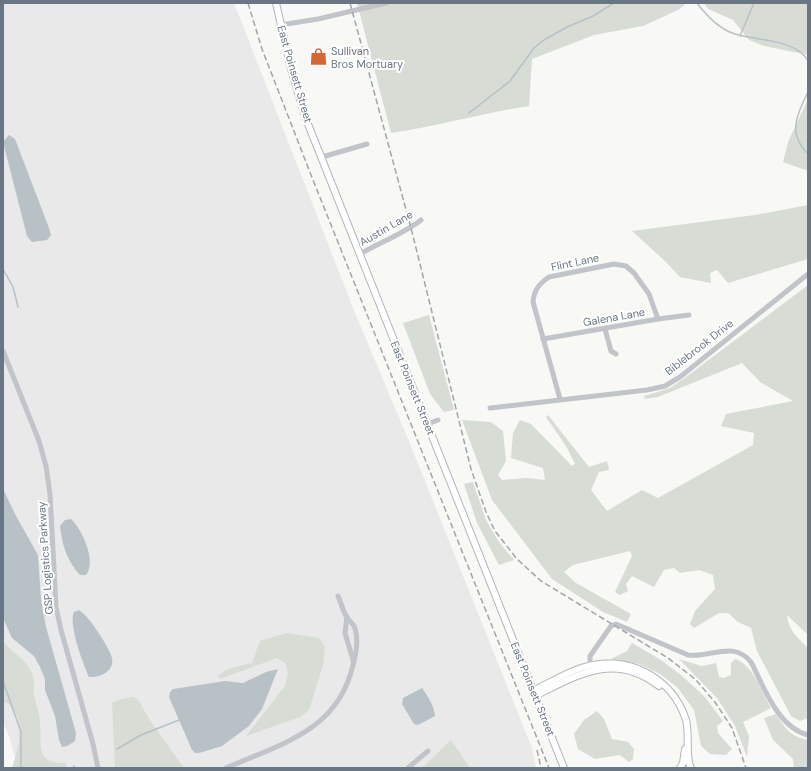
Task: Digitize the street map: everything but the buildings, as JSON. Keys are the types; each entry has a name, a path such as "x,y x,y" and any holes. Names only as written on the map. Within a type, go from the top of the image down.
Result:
{"main road":[{"name":"East Poinsett Street","path":"276,3 280,25 301,102 457,500 536,693 564,768"},
{"path":"590,668 612,663 633,666 648,673 668,689 678,703 687,723 689,763 692,768"},
{"path":"536,693 581,668 611,668 629,670 649,679 667,694 679,714 684,730 684,755 680,768"}],"street":[{"path":"280,25 386,3"},
{"path":"322,157 367,144"},
{"name":"Austin Lane","path":"360,254 410,228 421,220"},
{"name":"Flint Lane","path":"560,399 533,302 534,293 541,283 549,277 614,264 626,266 634,273 649,294 658,319"},
{"name":"Biblebrook Drive","path":"490,408 647,390 673,382 808,274"},
{"name":"Galena Lane","path":"544,339 689,315"},
{"path":"605,329 611,351 616,354"},
{"name":"GSP Logistics Parkway","path":"3,350 39,442 46,466 50,494 56,607 93,744 98,768"},
{"path":"428,424 438,420"},
{"path":"226,768 301,735 318,724 335,708 344,693 354,663 356,649 354,626 347,617 338,596"},
{"path":"347,617 346,633 354,663"},
{"path":"590,668 590,656 611,626 616,624 688,655 697,656 726,650 736,652 751,662 778,711 786,722 798,731 808,735"},
{"path":"408,768 428,751"}],"shaded area":[{"path":"3,3 234,3 355,313 408,439 532,748 536,768 18,768 9,736 3,722"},
{"path":"357,3 687,3 678,10 643,26 594,35 532,59 529,106 391,133"},
{"path":"704,3 808,3 808,55 764,46 749,40 733,20 708,9"},
{"path":"808,99 808,171 783,162 788,142"},
{"path":"9,135 15,139 49,228 51,235 47,240 32,242 27,236 3,142"},
{"path":"808,205 808,259 728,283 717,270 710,273 711,283 680,277 632,231 755,215"},
{"path":"808,285 808,635 787,615 791,629 808,648 808,718 800,721 791,716 757,651 751,628 738,622 728,613 719,613 694,628 690,624 695,611 715,589 713,575 699,570 680,573 674,568 664,570 654,587 632,576 626,584 628,591 620,595 615,592 632,556 630,551 573,565 564,572 576,583 631,614 627,622 603,612 552,579 492,500 462,420 491,422 503,431 506,461 498,475 502,480 526,478 545,480 543,468 511,458 513,433 520,420 531,424 572,466 575,464 566,446 546,417 548,415 589,467 607,461 609,470 599,472 591,490 607,511 642,490 658,498 753,445 754,433 721,426 726,414 793,401 760,382 742,363 658,397 645,399 644,396 670,388 682,380"},
{"path":"429,315 454,410 444,412 430,394 403,323"},
{"path":"473,482 486,520 499,542 514,560 499,565 477,523 464,484"},
{"path":"3,489 38,555 41,600 46,627 76,733 75,741 67,746 62,747 59,740 55,716 45,690 45,679 40,667 34,656 12,638 3,618"},
{"path":"71,519 80,530 87,546 90,562 86,575 80,575 75,570 68,558 62,540 60,526 65,520"},
{"path":"79,610 88,618 98,632 112,658 111,667 101,675 89,677 83,663 73,625 74,612"},
{"path":"287,633 319,638 325,647 323,665 309,710 300,717 246,736 285,686 288,673 286,664 277,658 220,679 218,675 228,669 252,663 260,641"},
{"path":"3,641 24,661 33,676 34,695 40,722 41,745 44,757 56,762 66,763 67,768 12,768 20,732 16,714 11,707 3,701"},
{"path":"632,643 661,660 681,675 704,696 723,721 717,726 718,733 732,749 726,755 710,754 701,746 694,710 678,688 660,674 639,664 611,659 627,651"},
{"path":"679,659 702,666 716,663 719,677 724,678 731,675 731,663 735,659 741,662 752,673 771,708 743,722 749,736 747,757 735,726 717,698"},
{"path":"278,669 262,709 249,726 222,746 199,753 195,753 192,750 169,697 170,692 173,689 225,681 243,683 266,672"},
{"path":"422,688 432,705 435,716 418,725 414,724 402,704 403,698"},
{"path":"133,697 138,700 151,722 184,768 115,768 112,703 121,699"},
{"path":"597,711 604,719 612,739 628,742 634,749 633,759 629,762 620,755 595,759 578,749 574,734 584,720"},
{"path":"776,714 782,724 789,731 797,737 808,740 808,768 794,768 793,759 773,740 764,718"},
{"path":"451,740 470,768 422,768"}],"waterway":[{"path":"469,113 510,81 534,48 544,40 567,27 593,16 614,3"},
{"path":"697,3 712,20 732,33 784,44 794,48 808,61"},
{"path":"740,36 754,3"},
{"path":"808,92 800,108 796,123 798,139 808,154"},
{"path":"3,269 13,287 18,307"},
{"path":"3,681 21,732 21,768"},
{"path":"117,749 141,735 179,720"}],"railway":[{"path":"248,3 262,49 313,180 549,768"},
{"path":"350,3 411,228 471,469 486,512 495,531 517,559 541,581 668,658 695,679 715,702 732,728 746,768"},
{"path":"537,750 541,768"}],"place":[{"name":"Sullivan Bros Mortuary","path":"318,57"}]}
